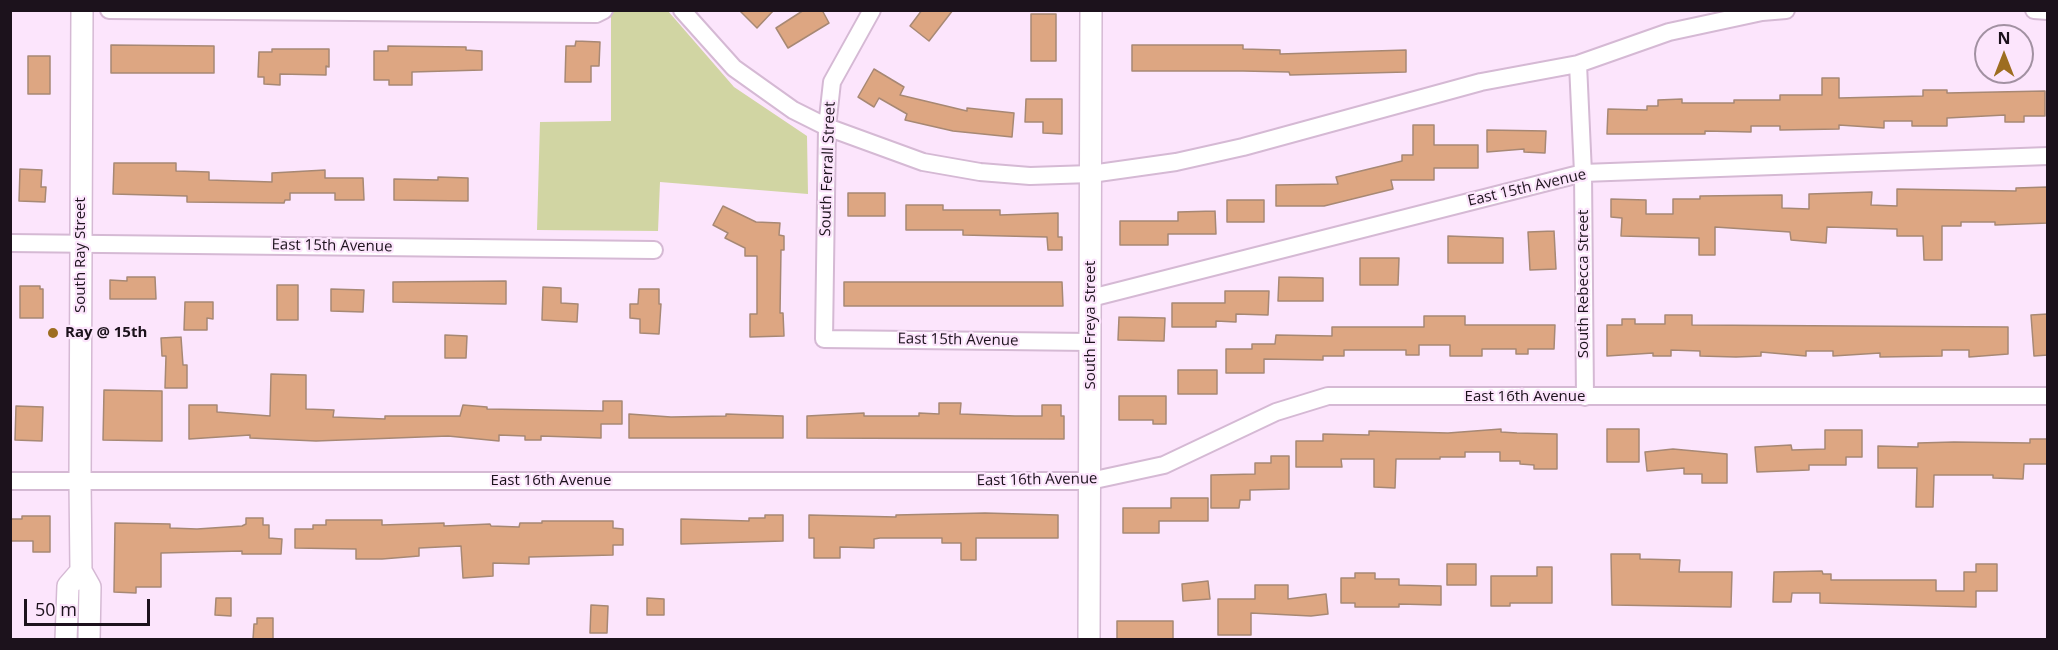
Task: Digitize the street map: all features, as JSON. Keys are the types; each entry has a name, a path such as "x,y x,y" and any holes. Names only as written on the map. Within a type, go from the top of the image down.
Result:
{"main road":[{"name":"South Ray Street","path":"82,10 81,571 90,587 89,639"},
{"name":"South Freya Street","path":"1089,639 1092,342 1091,10"},
{"name":"South Ray Street","path":"66,639 68,586 81,571"}],"street":[{"path":"109,10 596,15 604,10"},
{"path":"682,10 734,68 793,110 827,127 873,146 934,164 980,172 1020,175 1091,174 1176,162 1232,150 1481,82 1578,64 1669,32 1762,12 1786,10"},
{"name":"South Ferrall Street","path":"824,339 827,127 832,82 872,10"},
{"path":"2034,10 2048,11"},
{"name":"South Rebecca Street","path":"1578,64 1583,173 1585,397"},
{"name":"East 15th Avenue","path":"1091,298 1583,173 2048,156"},
{"name":"East 15th Avenue","path":"10,243 654,250"},
{"name":"East 15th Avenue","path":"824,339 1092,342"},
{"name":"East 16th Avenue","path":"10,481 1090,481 1164,465 1276,412 1328,396 2048,396"}],"green space":[{"path":"668,11 734,87 807,136 808,194 660,182 658,231 537,230 540,122 611,121 611,12"}],"building":[{"path":"739,10 774,10 757,28"},
{"path":"804,10 822,10 829,23 788,48 776,28"},
{"path":"922,10 953,10 929,41 910,26"},
{"path":"1031,14 1056,14 1056,61 1031,61"},
{"path":"576,41 600,42 599,66 591,66 591,82 565,82 566,46 575,46"},
{"path":"111,45 214,46 214,73 111,73"},
{"path":"1132,45 1243,45 1243,49 1280,50 1280,54 1406,50 1406,72 1290,75 1289,72 1132,71"},
{"path":"388,46 466,47 466,50 482,51 482,70 412,72 412,85 389,85 389,80 374,80 374,51 388,51"},
{"path":"272,49 329,49 329,67 326,66 326,75 280,74 280,85 264,84 264,77 258,77 259,52 272,52"},
{"path":"28,56 50,56 50,94 28,94"},
{"path":"874,69 904,87 900,95 967,111 967,108 1014,113 1012,137 953,131 905,120 907,114 879,98 874,107 858,97"},
{"path":"1822,78 1839,78 1839,98 1923,96 1923,90 1947,90 1947,93 2045,91 2045,116 2024,116 2024,122 2005,122 2005,115 1947,118 1947,126 1912,126 1912,121 1884,121 1884,128 1839,125 1839,129 1780,130 1780,126 1751,126 1751,132 1607,134 1608,109 1647,110 1647,106 1658,106 1658,100 1682,99 1682,103 1734,103 1734,100 1780,100 1780,95 1822,95"},
{"path":"1026,99 1062,99 1062,134 1043,133 1043,122 1025,122"},
{"path":"1413,125 1434,125 1434,145 1478,145 1478,168 1434,168 1434,180 1391,180 1393,189 1324,206 1276,206 1276,185 1338,184 1336,177 1402,161 1402,155 1413,155"},
{"path":"1487,130 1546,131 1545,153 1524,152 1524,149 1487,152"},
{"path":"114,163 176,163 176,171 209,172 209,180 272,182 272,173 325,170 325,178 363,178 364,200 335,200 335,193 290,193 290,200 285,200 284,203 187,202 187,196 113,194"},
{"path":"20,169 42,170 41,187 46,187 45,202 19,201"},
{"path":"438,177 468,178 468,201 394,200 394,179 438,180"},
{"path":"2048,187 2048,223 1995,225 1995,222 1961,222 1961,226 1942,226 1942,260 1924,260 1923,236 1897,236 1897,229 1827,227 1826,243 1791,240 1790,232 1715,227 1715,255 1699,255 1699,238 1621,236 1622,218 1611,217 1611,199 1646,200 1646,214 1673,214 1673,199 1700,199 1700,196 1782,195 1782,208 1809,209 1809,194 1872,192 1871,205 1897,206 1897,189 2016,191 2016,188"},
{"path":"848,193 885,193 885,216 848,216"},
{"path":"1227,200 1264,200 1264,222 1227,222"},
{"path":"906,205 943,205 943,210 1000,210 1000,215 1058,213 1058,237 1062,237 1062,250 1048,250 1047,237 963,235 963,230 906,230"},
{"path":"723,206 756,222 780,223 779,235 784,236 784,250 781,250 780,313 783,313 784,336 750,337 750,314 757,314 757,256 745,256 745,248 725,238 728,233 713,225"},
{"path":"1215,211 1216,234 1168,234 1168,245 1120,245 1120,221 1178,221 1178,212"},
{"path":"1554,231 1556,269 1530,270 1528,232"},
{"path":"1448,236 1503,238 1503,263 1448,263"},
{"path":"1360,258 1399,258 1398,285 1360,285"},
{"path":"127,277 155,277 156,299 110,299 110,280 127,281"},
{"path":"1279,277 1323,278 1323,301 1278,301"},
{"path":"506,281 506,304 393,302 393,282"},
{"path":"844,282 1062,282 1063,306 844,306"},
{"path":"277,285 298,285 298,320 277,320"},
{"path":"20,286 40,286 40,289 43,289 43,318 20,318"},
{"path":"543,287 561,288 561,303 578,304 577,322 542,320"},
{"path":"331,289 364,290 363,312 331,311"},
{"path":"639,289 659,289 659,304 661,304 659,334 640,333 640,319 630,318 630,304 638,304"},
{"path":"1225,291 1269,291 1268,315 1236,314 1236,322 1216,321 1216,327 1172,327 1172,303 1225,303"},
{"path":"185,302 213,302 213,319 207,318 207,330 184,330"},
{"path":"2048,314 2048,355 2034,356 2031,315"},
{"path":"1665,315 1692,315 1692,325 2008,327 2008,354 1969,357 1969,350 1942,350 1942,356 1880,357 1880,353 1833,356 1833,351 1806,351 1806,356 1761,352 1761,356 1736,357 1700,356 1700,351 1671,350 1671,356 1653,356 1653,353 1607,356 1607,325 1622,325 1622,319 1635,319 1635,324 1665,324"},
{"path":"1424,316 1465,316 1465,325 1555,325 1554,349 1528,349 1528,354 1516,354 1516,349 1482,349 1482,356 1450,356 1450,345 1419,345 1419,355 1406,355 1406,350 1344,350 1344,356 1323,356 1323,360 1264,359 1264,373 1226,373 1226,349 1252,349 1252,344 1275,344 1276,335 1332,336 1332,327 1424,327"},
{"path":"1119,317 1165,318 1164,341 1118,340"},
{"path":"445,335 467,336 466,358 445,358"},
{"path":"181,337 183,365 187,365 187,388 165,388 166,356 162,356 161,338"},
{"path":"1178,370 1217,370 1217,394 1178,394"},
{"path":"271,374 306,375 306,409 334,410 333,417 385,419 385,416 460,416 463,405 487,407 487,409 603,411 603,401 622,401 622,424 601,424 601,438 541,436 541,440 525,440 525,436 499,435 499,441 448,436 316,441 250,438 250,435 189,439 189,405 217,405 217,412 270,416"},
{"path":"104,390 162,391 162,441 103,440"},
{"path":"1119,396 1166,396 1166,424 1153,424 1153,420 1119,420"},
{"path":"939,403 961,403 960,414 1015,416 1042,416 1042,405 1061,405 1061,416 1064,416 1064,439 807,438 807,416 864,413 864,416 919,416 919,413 939,414"},
{"path":"16,406 43,407 42,441 15,440"},
{"path":"629,414 671,417 726,416 726,414 783,416 783,438 629,438"},
{"path":"1501,429 1501,432 1557,434 1557,469 1534,469 1534,465 1520,464 1520,461 1500,461 1500,452 1465,452 1465,457 1440,457 1440,459 1396,459 1395,488 1374,487 1374,459 1341,459 1342,467 1296,467 1296,441 1323,441 1323,434 1369,435 1369,431 1448,433"},
{"path":"1607,429 1639,429 1639,462 1607,462"},
{"path":"1825,430 1862,430 1862,457 1846,457 1846,465 1809,465 1809,470 1757,472 1755,447 1791,445 1792,450 1825,449"},
{"path":"2030,439 2048,439 2048,464 2024,464 2023,479 1993,478 1993,475 1934,475 1933,507 1916,507 1917,468 1878,468 1878,446 1918,447 1918,443 1954,442 2030,443"},
{"path":"1673,449 1727,454 1727,483 1702,483 1702,474 1684,474 1684,468 1647,471 1645,452"},
{"path":"1271,456 1289,456 1289,489 1250,490 1250,500 1240,500 1239,508 1211,508 1211,475 1255,474 1255,463 1271,463"},
{"path":"1171,498 1208,498 1208,521 1159,521 1159,533 1123,533 1123,508 1171,508"},
{"path":"985,513 1058,515 1058,538 976,538 976,560 961,560 961,543 942,543 942,538 880,538 874,539 874,548 840,547 840,558 814,558 814,538 809,538 809,515 896,517 896,515"},
{"path":"765,515 783,515 783,541 681,544 681,519 749,521 749,518 765,518"},
{"path":"22,516 50,516 50,552 33,552 33,541 10,541 10,519 22,519"},
{"path":"246,518 263,518 263,525 269,525 269,538 282,539 281,554 242,554 242,551 161,553 161,587 136,587 136,593 114,592 115,523 170,524 170,528 197,529 242,526 246,524"},
{"path":"326,520 382,520 382,525 444,523 444,526 490,524 491,526 519,527 520,523 542,523 542,521 613,521 613,528 623,529 623,545 613,545 613,555 529,557 529,564 493,563 493,576 463,578 461,546 419,548 419,556 382,559 356,559 356,549 295,548 295,529 313,529 313,525 326,525"},
{"path":"1611,554 1640,554 1640,559 1680,560 1679,572 1732,572 1731,607 1612,605"},
{"path":"1447,564 1476,564 1476,585 1447,585"},
{"path":"1976,564 1997,564 1997,591 1976,591 1976,607 1820,603 1820,593 1792,593 1791,602 1773,602 1774,572 1822,571 1823,574 1831,574 1831,580 1936,580 1936,591 1964,591 1964,572 1976,572"},
{"path":"1537,567 1552,567 1552,603 1510,603 1510,606 1491,606 1491,576 1537,576"},
{"path":"1355,573 1375,573 1375,579 1399,579 1399,585 1441,586 1441,605 1399,604 1399,607 1355,607 1355,603 1341,603 1341,578 1355,578"},
{"path":"1208,581 1210,599 1183,601 1182,584"},
{"path":"1255,585 1288,585 1288,599 1326,594 1328,614 1311,616 1251,613 1251,635 1218,635 1218,599 1255,599"},
{"path":"216,598 231,598 231,616 215,615"},
{"path":"647,598 664,599 664,615 647,615"},
{"path":"591,605 608,606 607,633 590,633"},
{"path":"257,618 273,618 273,639 253,639 254,624 257,624"},
{"path":"1117,621 1173,621 1173,639 1117,639"}],"place":[{"name":"Ray @ 15th","path":"53,333"}]}
